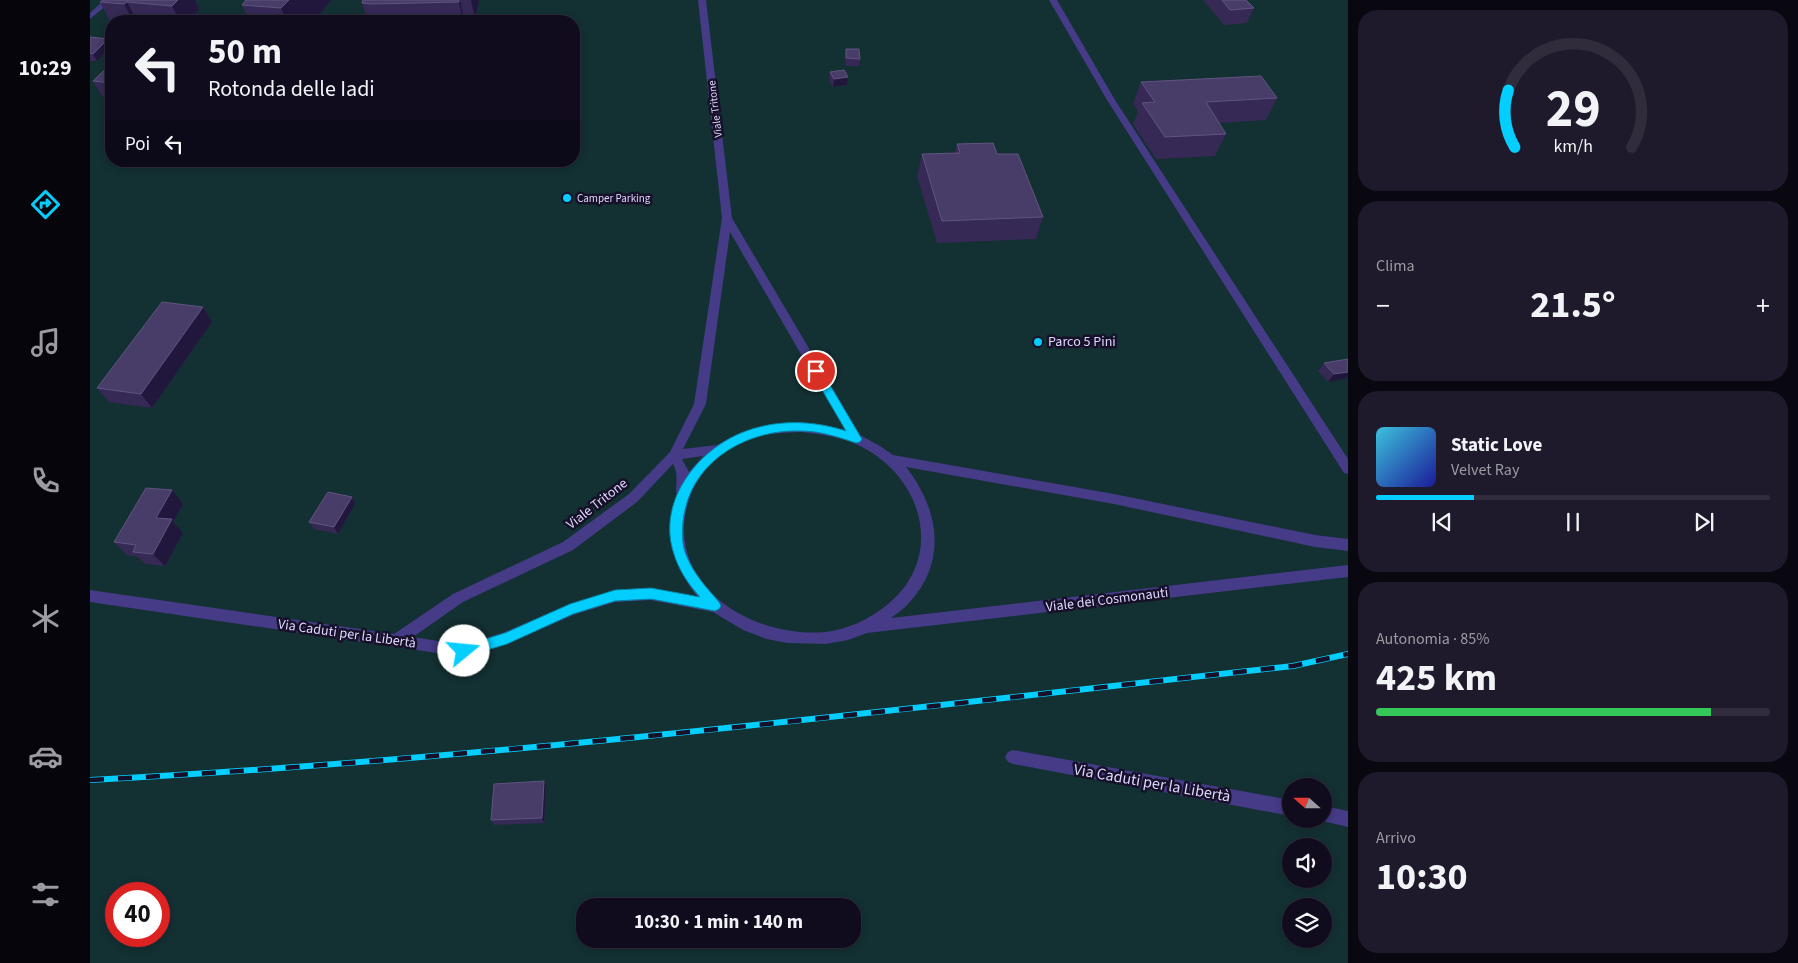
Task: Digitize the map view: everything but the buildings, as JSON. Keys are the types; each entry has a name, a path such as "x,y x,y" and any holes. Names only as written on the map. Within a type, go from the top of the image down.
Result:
{"street":[{"path":"90,16 108,0"},
{"name":"Viale Tritone","path":"395,642 458,598 568,546 633,498 674,455 700,404 727,218 702,0"},
{"path":"1053,0 1111,100 1348,469"},
{"name":"Viale Tritone","path":"727,218 856,439"},
{"path":"682,495 698,469 721,448 745,436 772,429 800,426 828,430 856,439 875,448 891,460 913,486 926,516 929,548 919,580 897,607 866,628 828,638 787,638 748,626 715,606 691,578 679,550 676,522 684,474 674,455 721,448"},
{"path":"891,460 1114,500 1315,541 1348,545"},
{"name":"Viale dei Cosmonauti","path":"866,628 1348,572"},
{"name":"Via Caduti per la Libertà","path":"90,596 464,651 507,638 570,610 615,596 651,594 715,606"},
{"name":"Via Caduti per la Libertà","path":"1013,757 1282,806"},
{"path":"1332,816 1348,819"}],"green space":[{"path":"90,0 1348,0 1348,963 90,963"}],"railway":[{"path":"90,780 391,760 692,732 1293,666 1348,654"}],"place":[{"name":"Camper Parking","path":"567,198"},
{"name":"Parco 5 Pini","path":"1038,342"}],"route":[{"path":"464,651 507,638 570,610 615,596 651,594 715,606 691,578 679,550 676,522 682,495 698,469 721,448 745,436 772,429 800,426 828,430 856,439 816,371"}]}
